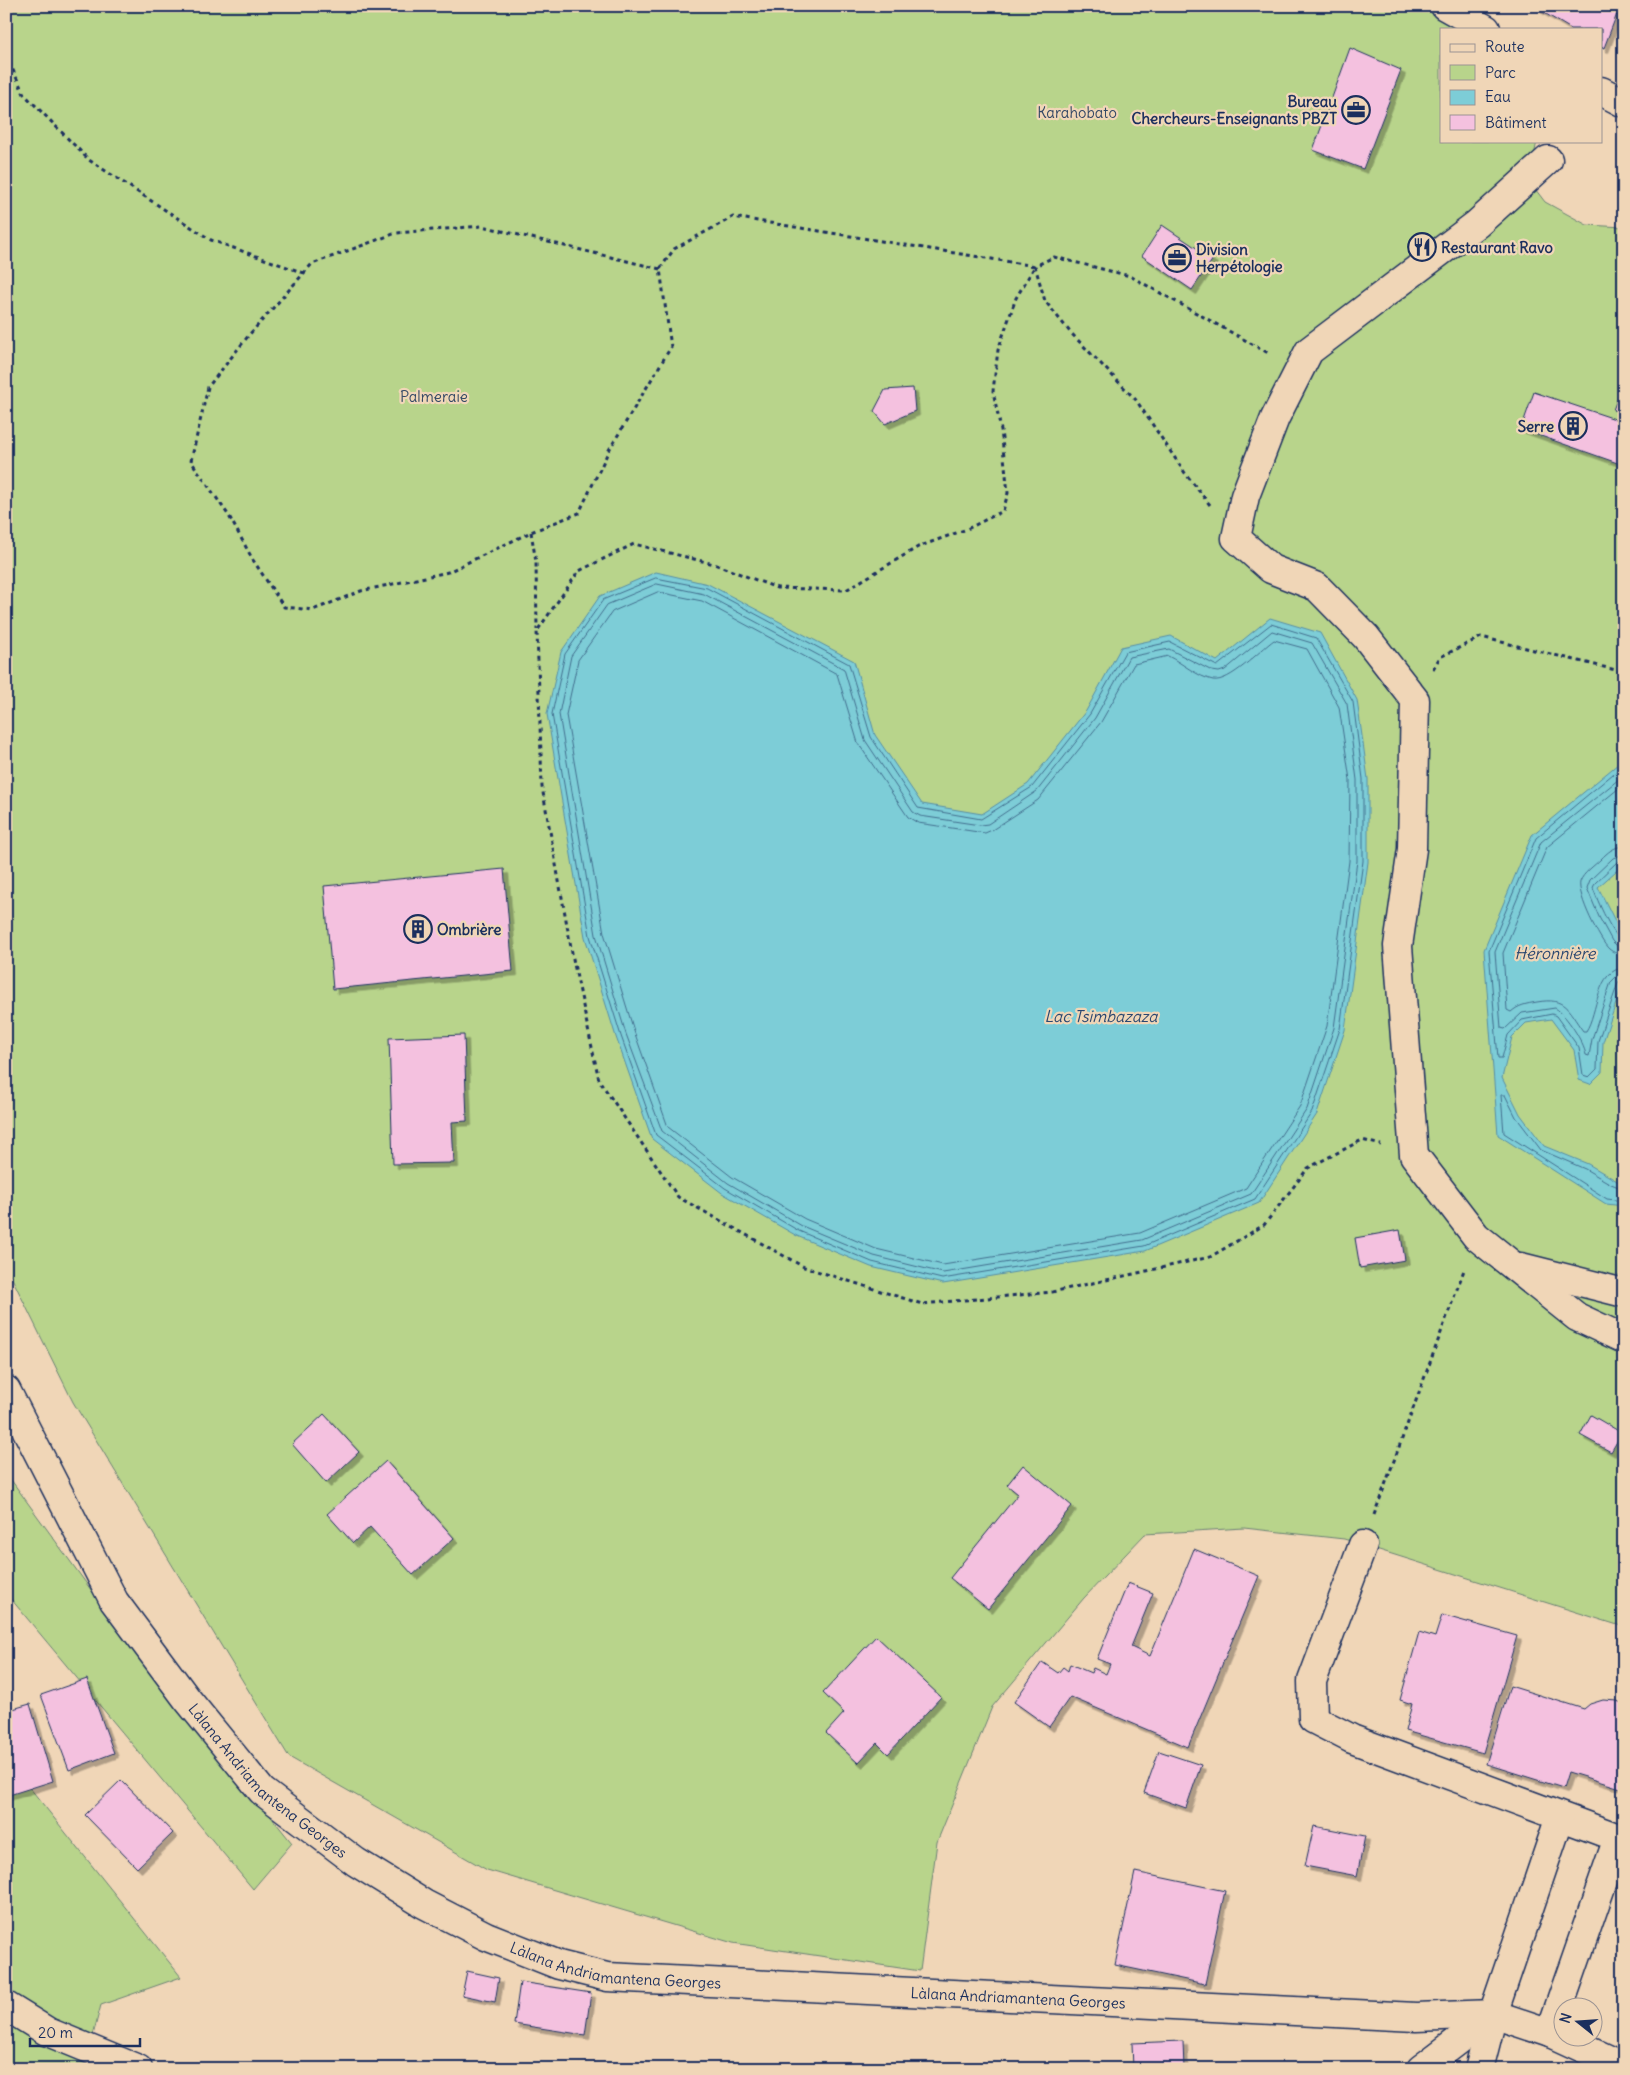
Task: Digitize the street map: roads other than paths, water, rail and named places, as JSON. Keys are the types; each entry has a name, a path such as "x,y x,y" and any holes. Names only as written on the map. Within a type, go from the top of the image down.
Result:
{"street":[{"path":"1445,6 1484,28"},
{"path":"1602,92 1624,103"},
{"path":"1548,160 1477,224 1309,351 1275,418 1244,496 1236,538 1271,569 1317,587 1366,637 1414,700 1412,850 1398,946 1414,1155 1476,1236 1577,1317 1624,1339"},
{"path":"1510,1264 1624,1293"},
{"name":"Làlana Andriamantena Georges","path":"6,1390 114,1601 187,1699 262,1791 356,1862 424,1904 486,1936 559,1965 607,1977 1416,2017 1492,2014"},
{"path":"1363,1545 1312,1681 1313,1720 1352,1739 1621,1839 1550,2033"},
{"path":"1479,2069 1492,2014 1560,1817"},
{"path":"6,2006 48,2032 138,2069"},
{"path":"1492,2014 1550,2033 1624,2067"},
{"path":"1421,2069 1492,2014"}],"water":[{"name":"Lac Tsimbazaza","path":"656,572 708,584 854,661 875,735 922,804 982,814 1028,784 1086,711 1121,647 1171,636 1217,661 1270,618 1320,633 1357,700 1368,779 1368,862 1345,1030 1317,1114 1259,1203 1145,1251 943,1284 871,1267 797,1236 722,1193 652,1139 616,1037 585,937 547,714 561,652 600,596"},
{"name":"Héronnière","path":"1618,764 1624,764 1624,864 1598,887 1624,939 1624,979 1603,1042 1602,1072 1590,1084 1579,1080 1574,1050 1551,1019 1526,1023 1512,1037 1502,1078 1520,1114 1544,1146 1588,1164 1624,1185 1624,1206 1606,1204 1498,1135 1484,950 1532,835"}],"place":[{"name":"Bureau Chercheurs-Enseignants PBZT","path":"1356,110"},
{"name":"Restaurant Ravo","path":"1422,247"},
{"name":"Division Herpétologie","path":"1177,258"},
{"name":"Serre","path":"1573,426"},
{"name":"Ombrière","path":"418,929"}],"park label":[{"name":"Karahobato","path":"1077,112"},
{"name":"Palmeraie","path":"434,396"}]}
